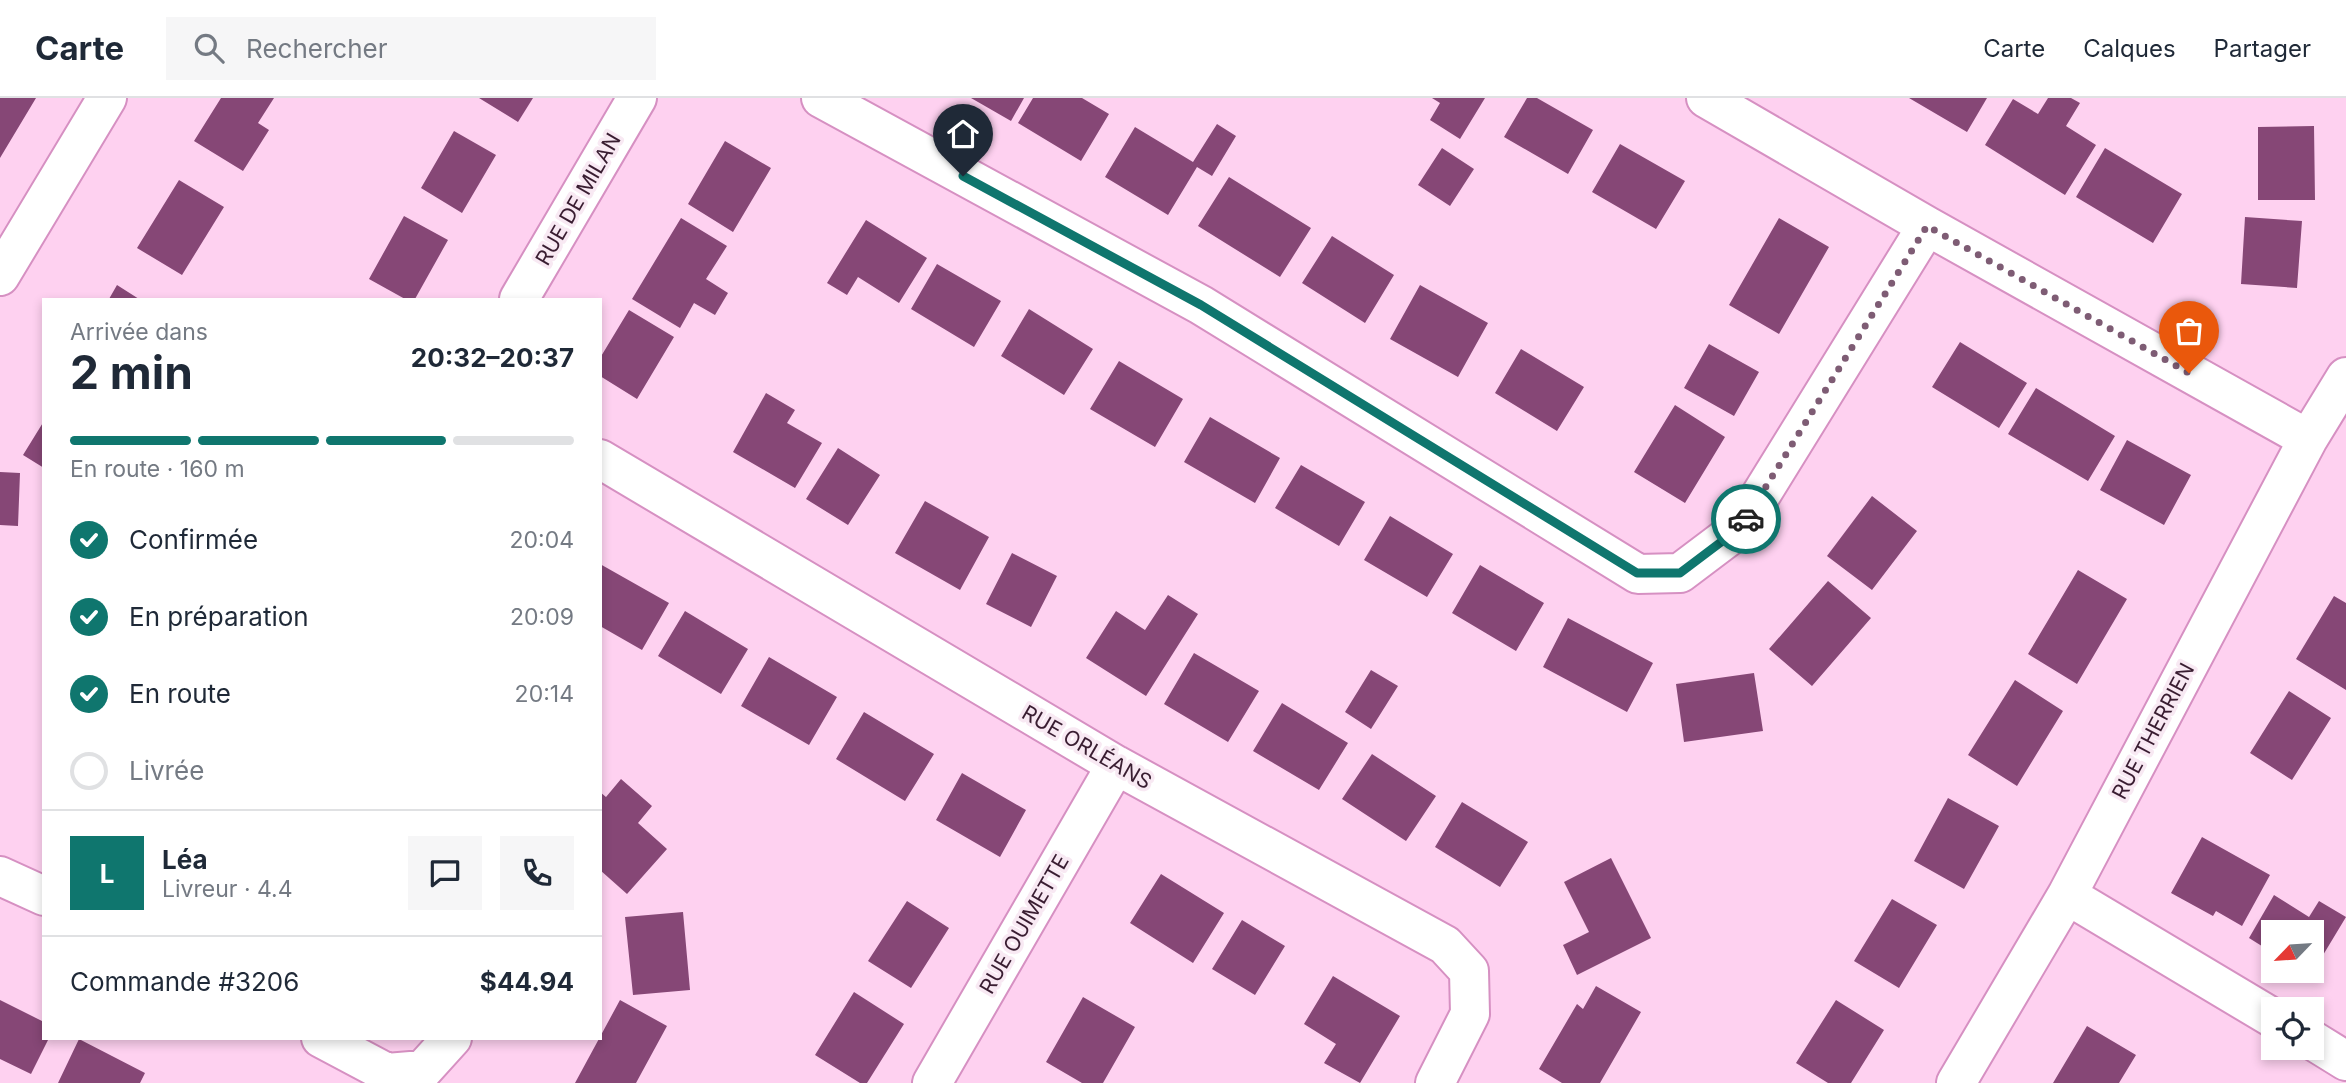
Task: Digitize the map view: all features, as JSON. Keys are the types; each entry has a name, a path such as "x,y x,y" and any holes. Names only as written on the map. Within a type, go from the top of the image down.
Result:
{"street":[{"path":"0,276 107,98"},
{"name":"RUE DE MILAN","path":"520,298 637,98"},
{"path":"821,98 1201,305 1637,573 1680,573 1741,527 1927,226"},
{"path":"1706,98 1927,226 2308,439"},
{"name":"RUE THERRIEN","path":"1956,1083 2067,895 2308,439 2346,377"},
{"name":"RUE ORLÉANS","path":"602,460 1116,765 1445,945 1469,971 1470,1014 1435,1083"},
{"name":"RUE OUIMETTE","path":"932,1083 1116,765"},
{"path":"0,876 42,895"},
{"path":"2067,895 2261,1011"},
{"path":"325,1040 387,1073 423,1070 450,1040"},
{"path":"2324,1047 2346,1061"}],"building":[{"path":"0,98 36,98 0,158"},
{"path":"221,98 274,98 258,123 269,130 243,171 194,141"},
{"path":"479,98 533,98 518,122"},
{"path":"971,98 1024,98 1011,121"},
{"path":"1033,98 1082,98 1109,114 1081,161 1018,123"},
{"path":"1432,98 1485,98 1460,139 1430,120 1440,103"},
{"path":"1527,98 1537,98 1593,130 1568,174 1504,137"},
{"path":"1909,98 1987,98 1967,132"},
{"path":"2048,98 2071,98 2080,103 2066,126 2096,145 2065,195 1985,145 2013,99 2038,114"},
{"path":"1217,124 1236,136 1212,176 1197,167 1168,215 1105,177 1135,127 1193,162"},
{"path":"2314,126 2315,200 2258,200 2258,127"},
{"path":"454,131 496,155 462,213 421,188"},
{"path":"725,141 771,168 733,232 688,204"},
{"path":"1620,144 1685,181 1656,229 1592,192"},
{"path":"1442,148 1474,169 1450,206 1418,185"},
{"path":"2105,148 2182,194 2153,243 2076,197"},
{"path":"1229,177 1311,228 1280,277 1198,226"},
{"path":"179,180 224,207 182,275 137,248"},
{"path":"404,216 448,240 416,298 403,298 369,279"},
{"path":"2245,217 2302,221 2297,288 2241,284"},
{"path":"681,218 727,246 706,279 728,293 715,315 694,303 680,328 632,299"},
{"path":"1779,218 1829,247 1779,334 1729,305"},
{"path":"866,220 927,258 899,303 858,277 847,295 827,283"},
{"path":"1332,236 1394,275 1365,323 1302,283"},
{"path":"937,264 1001,301 974,347 911,309"},
{"path":"117,285 137,298 110,298"},
{"path":"1420,285 1488,323 1458,377 1390,339"},
{"path":"1029,309 1093,349 1064,395 1001,356"},
{"path":"629,310 674,337 637,399 602,377 602,355"},
{"path":"1960,342 2027,383 1999,428 1932,387"},
{"path":"1709,344 1759,372 1734,416 1684,388"},
{"path":"1521,349 1584,387 1557,431 1495,393"},
{"path":"1119,361 1183,399 1155,447 1090,409"},
{"path":"2036,388 2115,436 2088,481 2008,434"},
{"path":"766,393 795,410 787,423 822,443 795,488 733,452"},
{"path":"1675,405 1725,437 1685,503 1634,472"},
{"path":"1210,417 1280,458 1255,503 1184,462"},
{"path":"42,424 42,467 23,455"},
{"path":"2127,440 2191,475 2164,525 2100,490"},
{"path":"838,448 880,475 848,525 806,499"},
{"path":"1301,465 1365,502 1339,546 1275,508"},
{"path":"0,472 20,473 18,526 0,525"},
{"path":"1872,496 1917,531 1872,590 1827,556"},
{"path":"925,501 989,537 960,590 895,553"},
{"path":"1390,516 1453,554 1427,597 1364,560"},
{"path":"1012,553 1057,576 1031,627 986,604"},
{"path":"602,565 669,603 642,650 602,627"},
{"path":"1480,565 1544,603 1516,651 1452,613"},
{"path":"2078,570 2127,599 2077,684 2028,654"},
{"path":"1828,581 1871,618 1812,686 1769,649"},
{"path":"1168,595 1198,614 1146,696 1086,658 1116,611 1145,630"},
{"path":"2334,596 2346,603 2346,690 2296,659"},
{"path":"685,611 748,649 721,694 658,656"},
{"path":"1568,618 1653,663 1627,712 1543,667"},
{"path":"1194,653 1259,691 1228,742 1164,704"},
{"path":"769,657 837,697 809,745 741,706"},
{"path":"1371,670 1398,686 1371,729 1345,712"},
{"path":"1754,673 1763,731 1684,742 1676,684"},
{"path":"2015,680 2063,711 2017,786 1968,755"},
{"path":"2289,691 2331,718 2292,780 2250,753"},
{"path":"1282,703 1348,743 1319,790 1253,751"},
{"path":"864,712 934,754 905,801 836,759"},
{"path":"1372,754 1436,796 1406,841 1342,799"},
{"path":"962,773 1026,810 1000,857 936,820"},
{"path":"621,779 652,806 638,823 667,849 627,894 602,872 602,794 606,797"},
{"path":"1948,798 1999,826 1964,889 1914,861"},
{"path":"1462,802 1528,842 1500,887 1435,847"},
{"path":"2202,837 2270,875 2242,926 2216,911 2213,916 2171,893"},
{"path":"1611,858 1651,938 1577,975 1563,945 1589,932 1564,882"},
{"path":"1161,874 1224,913 1193,963 1130,923"},
{"path":"2274,895 2309,917 2319,901 2346,917 2324,953 2324,920 2261,920 2261,946 2249,938"},
{"path":"1892,899 1937,925 1899,988 1854,961"},
{"path":"907,901 949,928 911,988 868,961"},
{"path":"683,912 690,990 633,995 625,917"},
{"path":"1242,920 1285,946 1255,995 1212,969"},
{"path":"1333,976 1400,1016 1360,1083 1324,1063 1336,1044 1304,1024"},
{"path":"1596,986 1641,1012 1600,1083 1562,1083 1539,1069 1577,1004 1583,1009"},
{"path":"854,992 904,1024 867,1083 860,1083 815,1055"},
{"path":"1083,997 1135,1027 1103,1083 1082,1083 1046,1062"},
{"path":"0,1000 42,1021 42,1040 48,1040 31,1074 0,1059"},
{"path":"620,1000 667,1026 636,1083 575,1083 598,1040 602,1040 602,1033"},
{"path":"1836,1000 1884,1030 1851,1083 1828,1083 1796,1063"},
{"path":"2087,1026 2136,1055 2119,1083 2053,1083"},
{"path":"79,1040 145,1073 140,1083 58,1083"}],"way so far":[{"path":"1746,519 1927,226 2189,373"}],"route":[{"path":"963,176 1201,305 1637,573 1680,573 1741,527 1746,519"}]}
